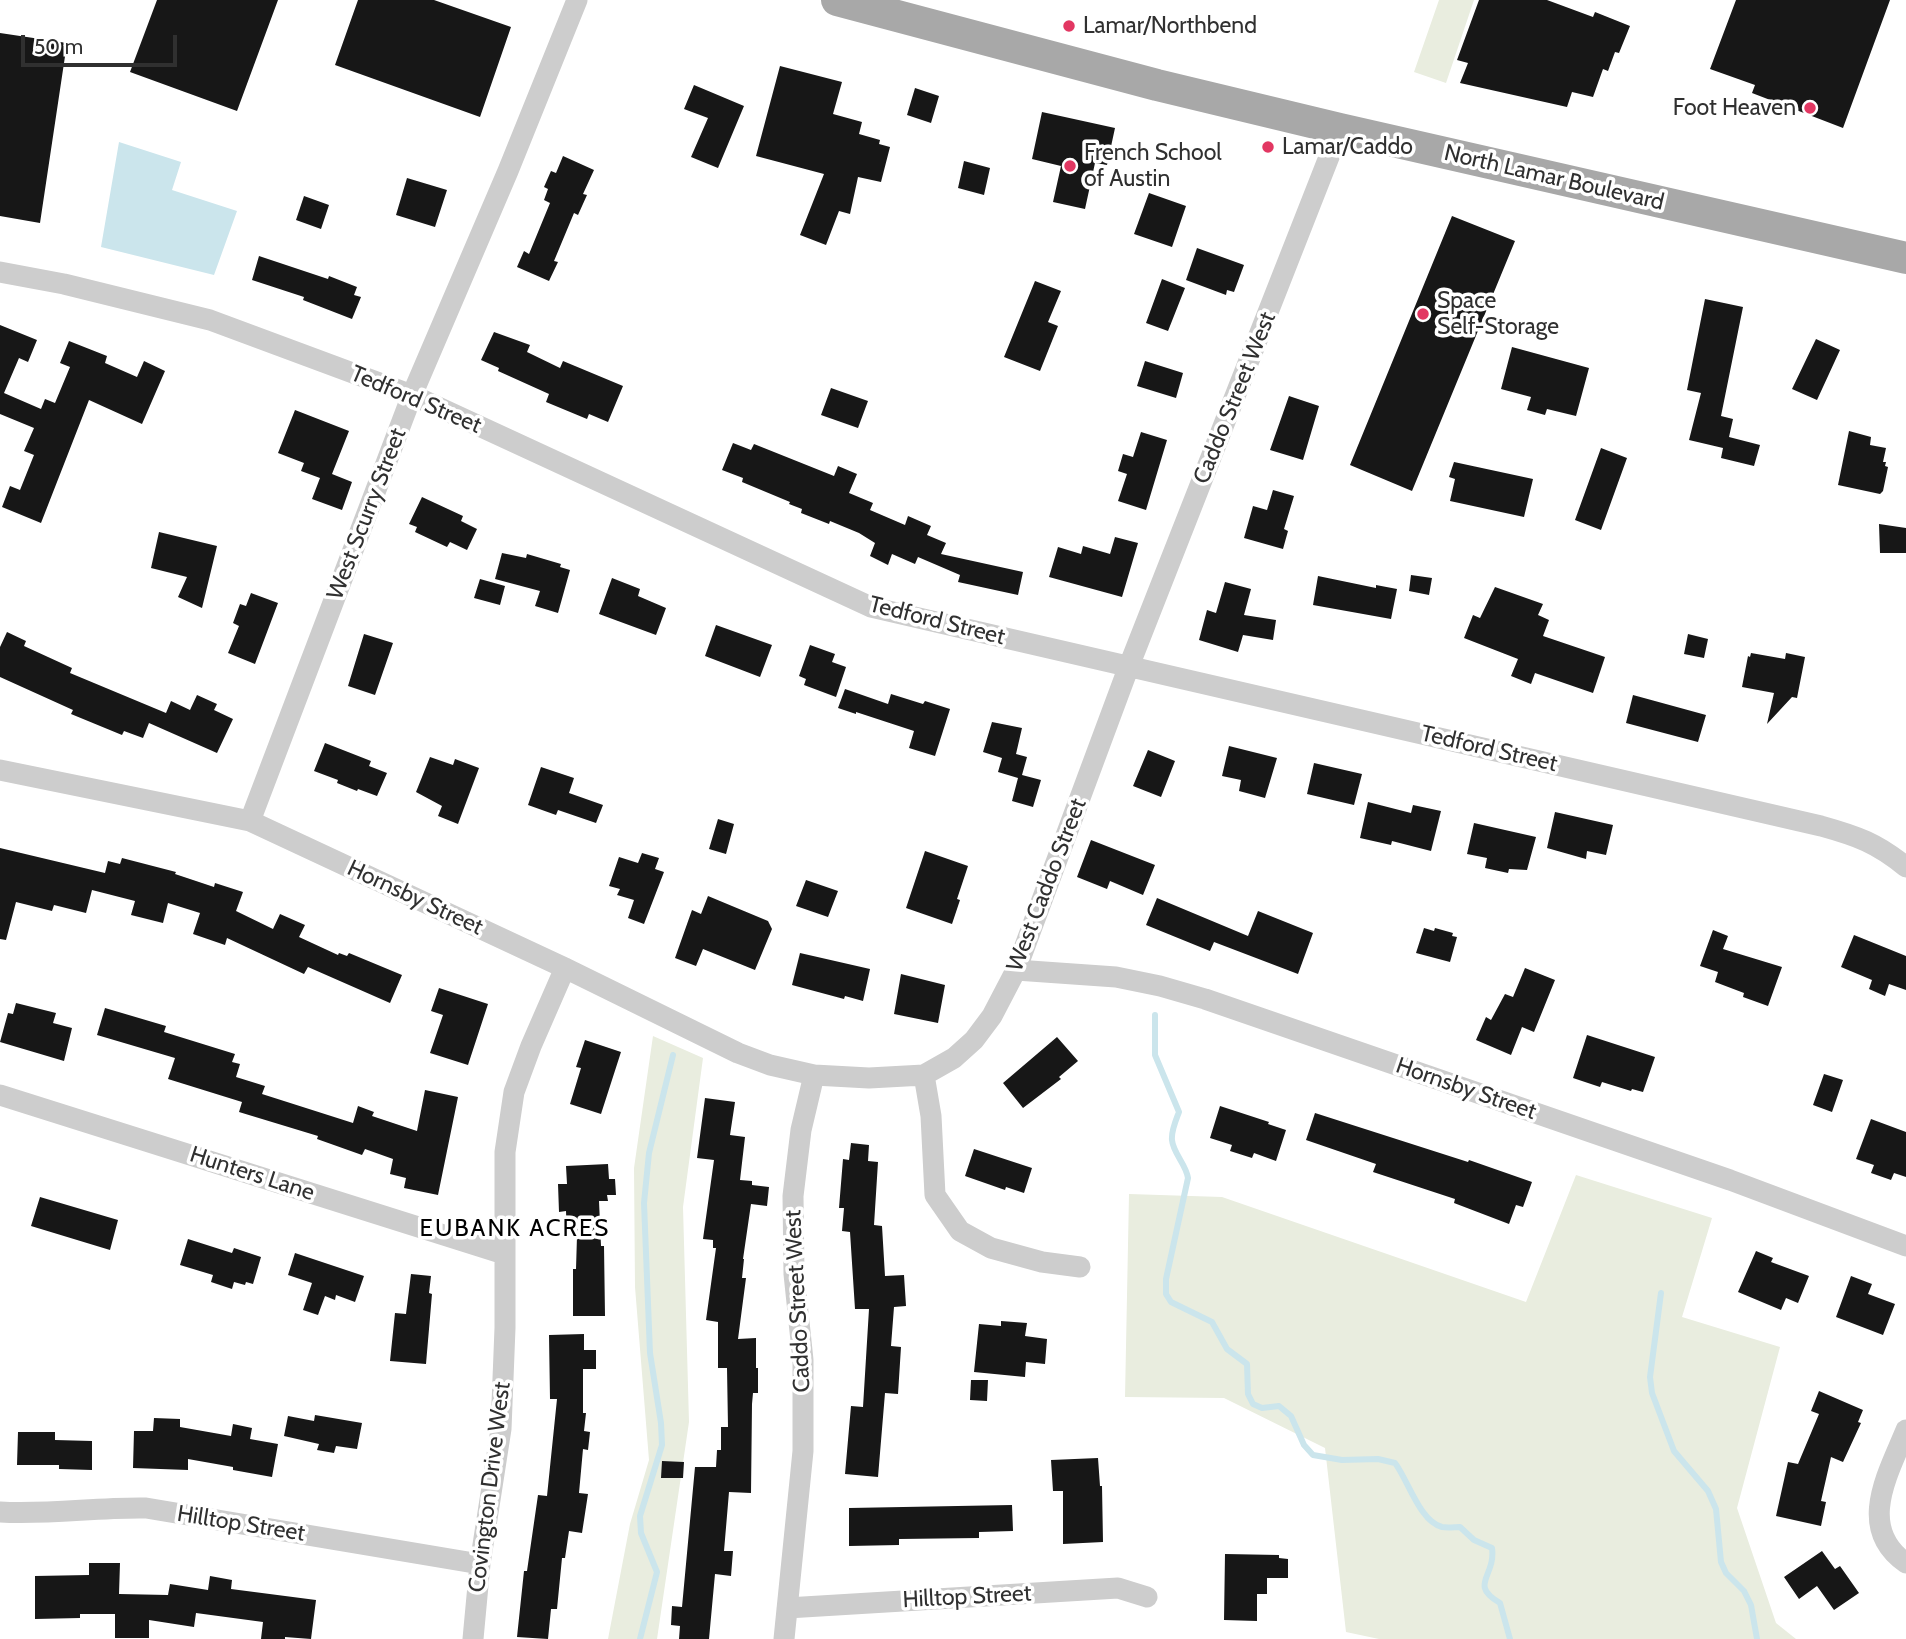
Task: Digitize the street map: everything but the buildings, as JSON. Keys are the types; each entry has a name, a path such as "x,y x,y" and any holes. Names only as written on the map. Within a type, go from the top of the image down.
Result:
{"main road":[{"name":"North Lamar Boulevard","path":"837,0 1157,85 1340,130 1906,258"}],"street":[{"name":"West Scurry Street","path":"250,821 412,395 577,0"},
{"name":"Caddo Street West","path":"1129,666 1340,130"},
{"name":"Tedford Street","path":"0,272 64,284 210,320 412,395 871,607 1821,827 1859,837 1877,845 1906,867"},
{"name":"West Caddo Street","path":"924,1075 954,1058 974,1041 992,1016 1016,970 1129,666"},
{"name":"Hornsby Street","path":"0,770 250,821 565,968 738,1053 770,1065 814,1075"},
{"name":"Covington Drive West","path":"473,1639 480,1564 501,1429 505,1328 505,1152 514,1092 565,968"},
{"name":"Hornsby Street","path":"1016,970 1116,977 1205,999 1730,1181 1906,1246"},
{"name":"Caddo Street West","path":"784,1639 803,1451 803,1360 794,1274 793,1196 801,1130 814,1075"},
{"path":"814,1075 869,1078 924,1075 931,1116 934,1195 960,1231 990,1248 1042,1262 1080,1267"},
{"name":"Hunters Lane","path":"0,1095 504,1254"},
{"path":"1906,1430 1885,1483 1879,1508 1880,1528 1887,1547 1906,1563"},
{"name":"Hilltop Street","path":"0,1511 44,1513 105,1507 146,1508 480,1564"},
{"name":"Hilltop Street","path":"786,1608 1118,1588 1147,1597"}],"shaded area":[{"path":"1439,0 1474,0 1446,83 1414,72"},
{"path":"653,1036 703,1058 683,1207 689,1422 657,1639 608,1639 630,1524 649,1460 635,1287 634,1168"},
{"path":"1576,1175 1712,1218 1682,1317 1780,1347 1737,1508 1776,1623 1796,1639 1379,1639 1346,1632 1325,1448 1224,1398 1125,1397 1129,1194 1222,1197 1526,1302"}],"water":[{"path":"119,142 181,162 172,190 237,211 214,275 101,247"}],"waterway":[{"path":"1155,1015 1155,1055 1179,1112 1172,1133 1173,1145 1188,1178 1166,1279 1166,1294 1171,1302 1212,1322 1227,1349 1247,1364 1248,1394 1253,1404 1262,1408 1279,1406 1291,1416 1304,1445 1313,1455 1342,1460 1378,1459 1395,1463 1421,1509 1434,1524 1460,1527 1474,1540 1492,1548 1492,1558 1484,1585 1500,1603 1510,1639"},
{"path":"640,1639 657,1572 641,1533 640,1516 662,1445 650,1353 644,1203 649,1153 673,1055"},
{"path":"1661,1293 1650,1377 1652,1393 1674,1451 1708,1491 1716,1509 1721,1562 1726,1573 1744,1591 1751,1605 1757,1639"}],"place":[{"name":"Lamar/Northbend","path":"1069,26"},
{"name":"Foot Heaven","path":"1810,108"},
{"name":"Lamar/Caddo","path":"1268,147"},
{"name":"French School of Austin","path":"1070,166"},
{"name":"Space Self-Storage","path":"1423,314"}],"district":[{"name":"EUBANK ACRES","path":"515,1229"}]}
